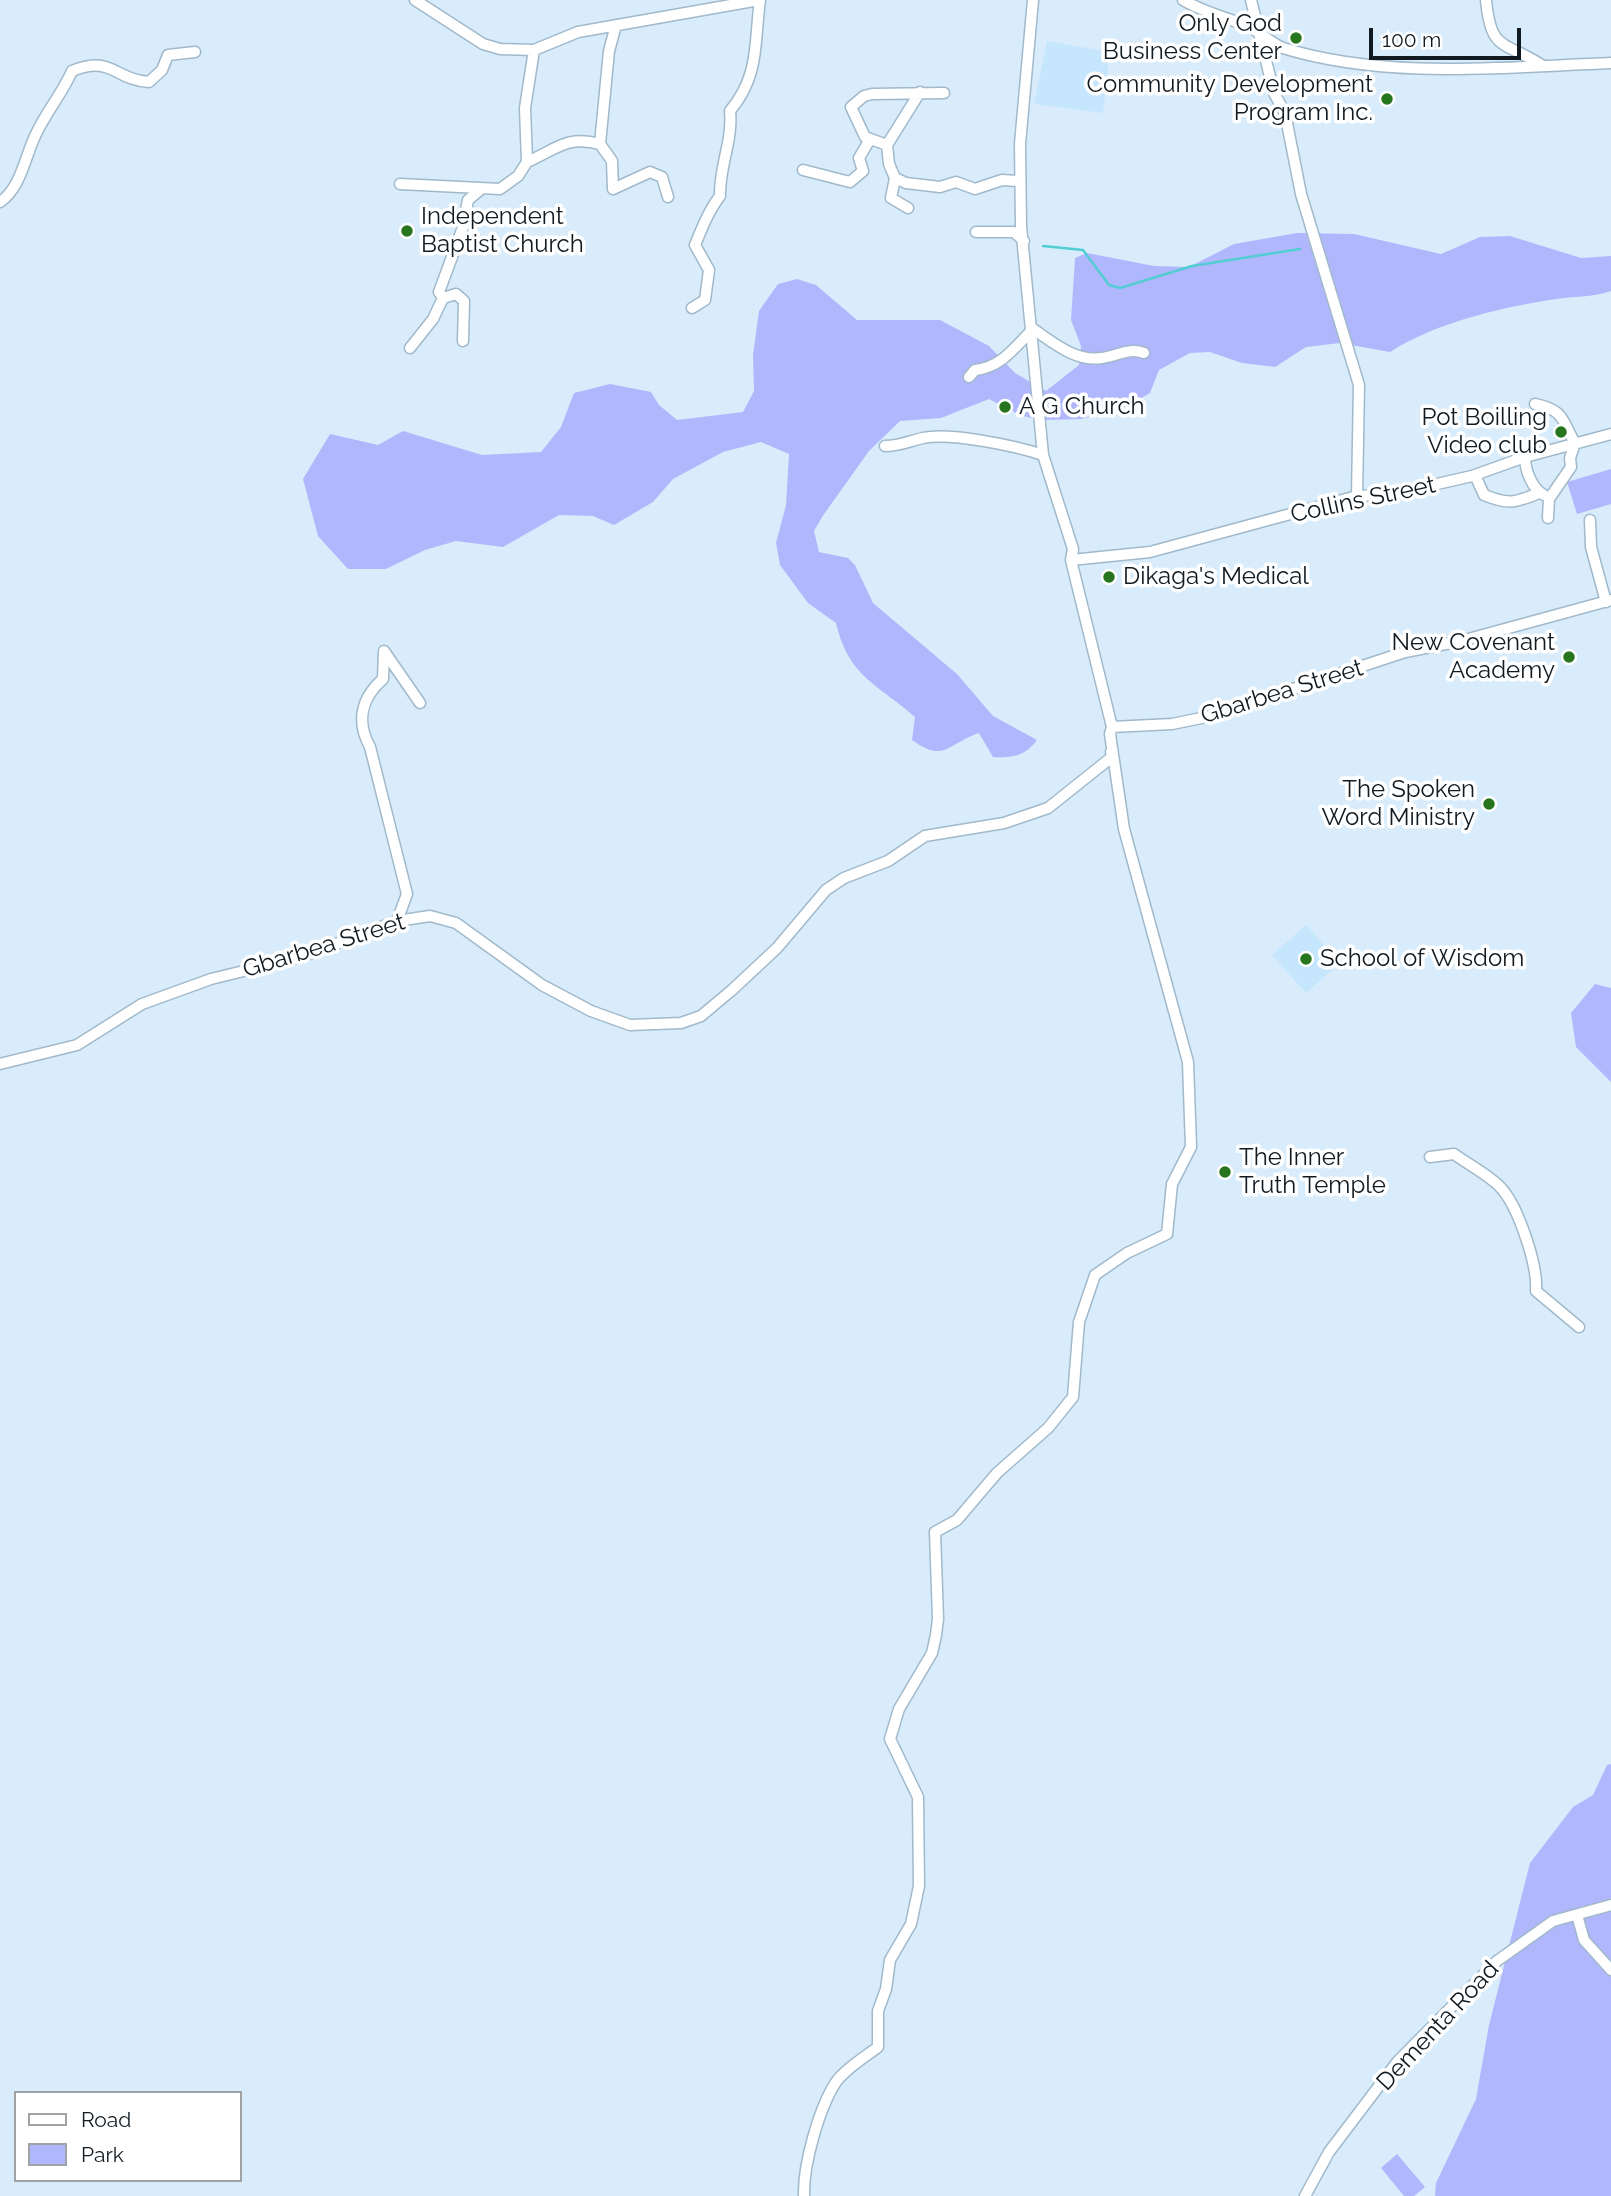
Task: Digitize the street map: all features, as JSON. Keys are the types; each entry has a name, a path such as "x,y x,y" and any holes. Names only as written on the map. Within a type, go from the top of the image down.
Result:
{"street":[{"path":"415,0 483,44 500,49 534,50 578,32 759,0 756,28 758,43 744,94 730,111 730,144 720,182 720,196 712,206 695,245 709,270 705,300 692,308"},
{"path":"804,2196 817,2120 838,2080 878,2047 878,2011 886,1989 890,1961 911,1924 916,1905 919,1886 918,1797 890,1739 899,1709 932,1653 936,1635 938,1619 935,1532 957,1520 997,1473 1048,1428 1073,1397 1079,1322 1095,1275 1127,1253 1167,1234 1172,1184 1191,1147 1185,1044 1124,829 1111,730 1071,560 1073,549 1043,455 1018,181 1034,0"},
{"path":"1183,0 1256,31 1280,47 1340,62 1478,68 1611,63"},
{"path":"1251,0 1256,31 1274,93 1285,113 1301,194 1359,385 1357,496"},
{"path":"1486,0 1493,37 1497,43 1519,50 1543,66"},
{"path":"616,25 609,51 600,144 612,161 613,189 650,172 662,177 668,197"},
{"path":"527,162 525,108 534,50"},
{"path":"0,202 11,195 37,131 62,94 72,71 88,64 108,65 132,80 149,82 162,70 168,55 195,52"},
{"path":"908,208 891,198 895,178 889,164 887,145 920,92"},
{"path":"887,145 869,141 851,107 864,96 944,93"},
{"path":"400,184 448,184 480,190 500,189 509,184 527,162 568,140 600,144"},
{"path":"803,170 850,182 863,171 859,158 869,141"},
{"path":"895,178 940,187 956,182 975,189 1002,180 1018,181"},
{"path":"443,298 439,292 463,227 468,200 480,190"},
{"path":"976,232 1014,232 1025,242"},
{"path":"443,298 456,295 464,301 463,341"},
{"path":"410,348 433,319 443,298"},
{"path":"1033,329 1066,353 1099,359 1133,349 1144,353"},
{"path":"969,377 975,370 992,368 1014,351 1033,329"},
{"path":"1535,404 1553,408 1560,415 1575,443 1570,458 1571,467 1549,499 1548,518"},
{"name":"Collins Street","path":"1071,560 1150,552 1357,496 1393,494 1475,475 1525,457 1611,434"},
{"path":"886,446 903,446 922,438 939,437 996,444 1043,455"},
{"path":"1525,457 1525,468 1539,493 1549,499"},
{"path":"1475,475 1484,495 1500,502 1508,504 1539,493"},
{"path":"1590,520 1591,547 1609,601"},
{"name":"Gbarbea Street","path":"0,1064 77,1045 142,1004 211,979 301,957 397,920 430,916 456,923 542,985 592,1011 630,1025 681,1023 701,1016 732,990 777,948 826,890 844,878 888,861 925,836 1004,823 1048,808 1112,757 1111,730 1172,724 1211,716 1405,652 1461,641 1609,601"},
{"path":"397,920 407,894 370,747 360,729 368,693 383,680 384,651 420,703"},
{"path":"1430,1157 1454,1154 1502,1189 1520,1223 1537,1276 1536,1291 1579,1327"},
{"name":"Dementa Road","path":"1305,2196 1329,2152 1398,2061 1497,1961 1553,1921 1611,1905"},
{"path":"1577,1915 1584,1940 1611,1970"}],"shaded area":[{"path":"1047,41 1110,52 1103,113 1034,104"},
{"name":"School of Wisdom","path":"1306,925 1340,963 1306,993 1272,955"}],"green space":[{"path":"1297,233 1354,234 1441,254 1480,237 1510,236 1581,258 1611,256 1611,291 1519,305 1474,316 1409,341 1390,352 1340,343 1306,347 1275,367 1242,363 1210,352 1190,353 1159,370 1150,393 1130,405 1082,419 1044,420 1022,416 989,399 941,418 900,421 869,451 822,517 814,531 819,552 848,558 855,565 873,603 957,674 993,716 1037,740 1028,750 1018,755 993,757 979,733 940,751 923,747 912,740 915,717 857,668 842,641 836,623 808,603 780,565 776,543 786,505 789,454 761,442 723,452 673,479 653,502 614,525 593,516 559,515 503,547 456,541 425,550 386,569 348,569 318,536 303,479 330,434 378,445 403,431 482,455 541,452 561,427 574,393 610,384 651,392 659,405 677,420 743,412 754,391 753,355 759,311 778,284 797,279 816,285 857,320 940,320 989,346 1015,373 1046,391 1079,365 1081,346 1071,320 1075,258 1087,253 1154,266 1189,267 1234,244"},
{"path":"1611,469 1611,504 1577,514 1567,482"},
{"path":"1595,984 1611,988 1611,1082 1576,1047 1571,1013"},
{"path":"1611,1764 1611,2196 1435,2196 1436,2183 1476,2099 1489,2025 1530,1863 1573,1807 1593,1795 1607,1765"},
{"path":"1397,2154 1425,2187 1414,2196 1404,2196 1381,2168"}],"waterway":[{"path":"1043,246 1083,250 1109,285 1120,288 1192,266 1300,249"}],"place":[{"name":"Only God Business Center","path":"1296,38"},
{"name":"Community Development Program Inc.","path":"1387,99"},
{"name":"Independent Baptist Church","path":"407,231"},
{"name":"A G Church","path":"1005,407"},
{"name":"Pot Boilling Video club","path":"1561,432"},
{"name":"Dikaga's Medical","path":"1109,577"},
{"name":"New Covenant Academy","path":"1569,657"},
{"name":"The Spoken Word Ministry","path":"1489,804"},
{"name":"School of Wisdom","path":"1306,959"},
{"name":"The Inner Truth Temple","path":"1225,1172"}]}
